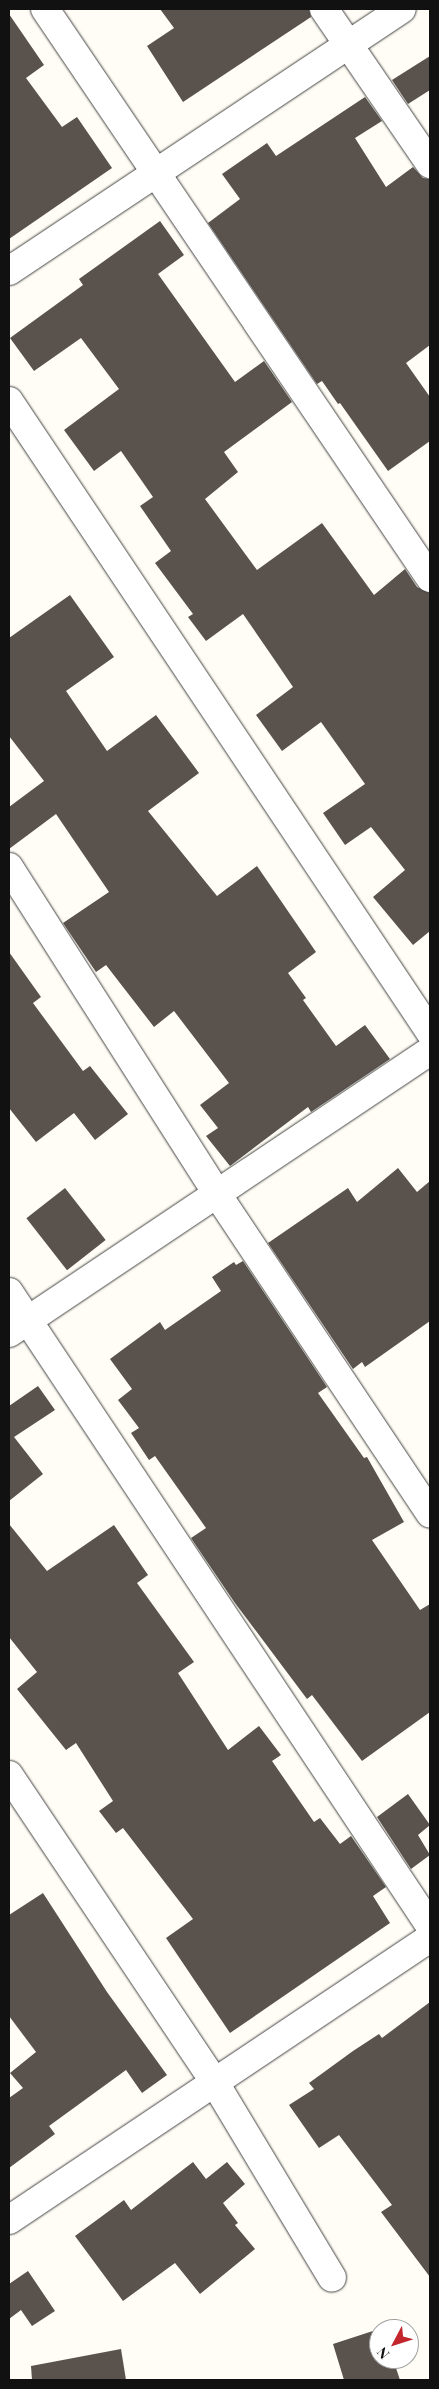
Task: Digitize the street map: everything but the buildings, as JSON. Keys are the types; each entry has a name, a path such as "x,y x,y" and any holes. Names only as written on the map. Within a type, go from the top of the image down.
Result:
{"street":[{"path":"45,9 158,172 430,578"},
{"path":"324,9 430,164"},
{"path":"9,271 402,9"},
{"path":"9,401 430,1032"},
{"path":"9,867 217,1194 430,1513"},
{"path":"18,1326 430,1051"},
{"path":"9,1292 18,1326 430,1926"},
{"path":"9,1775 215,2083 332,2278"},
{"path":"9,2220 430,1938"}]}
